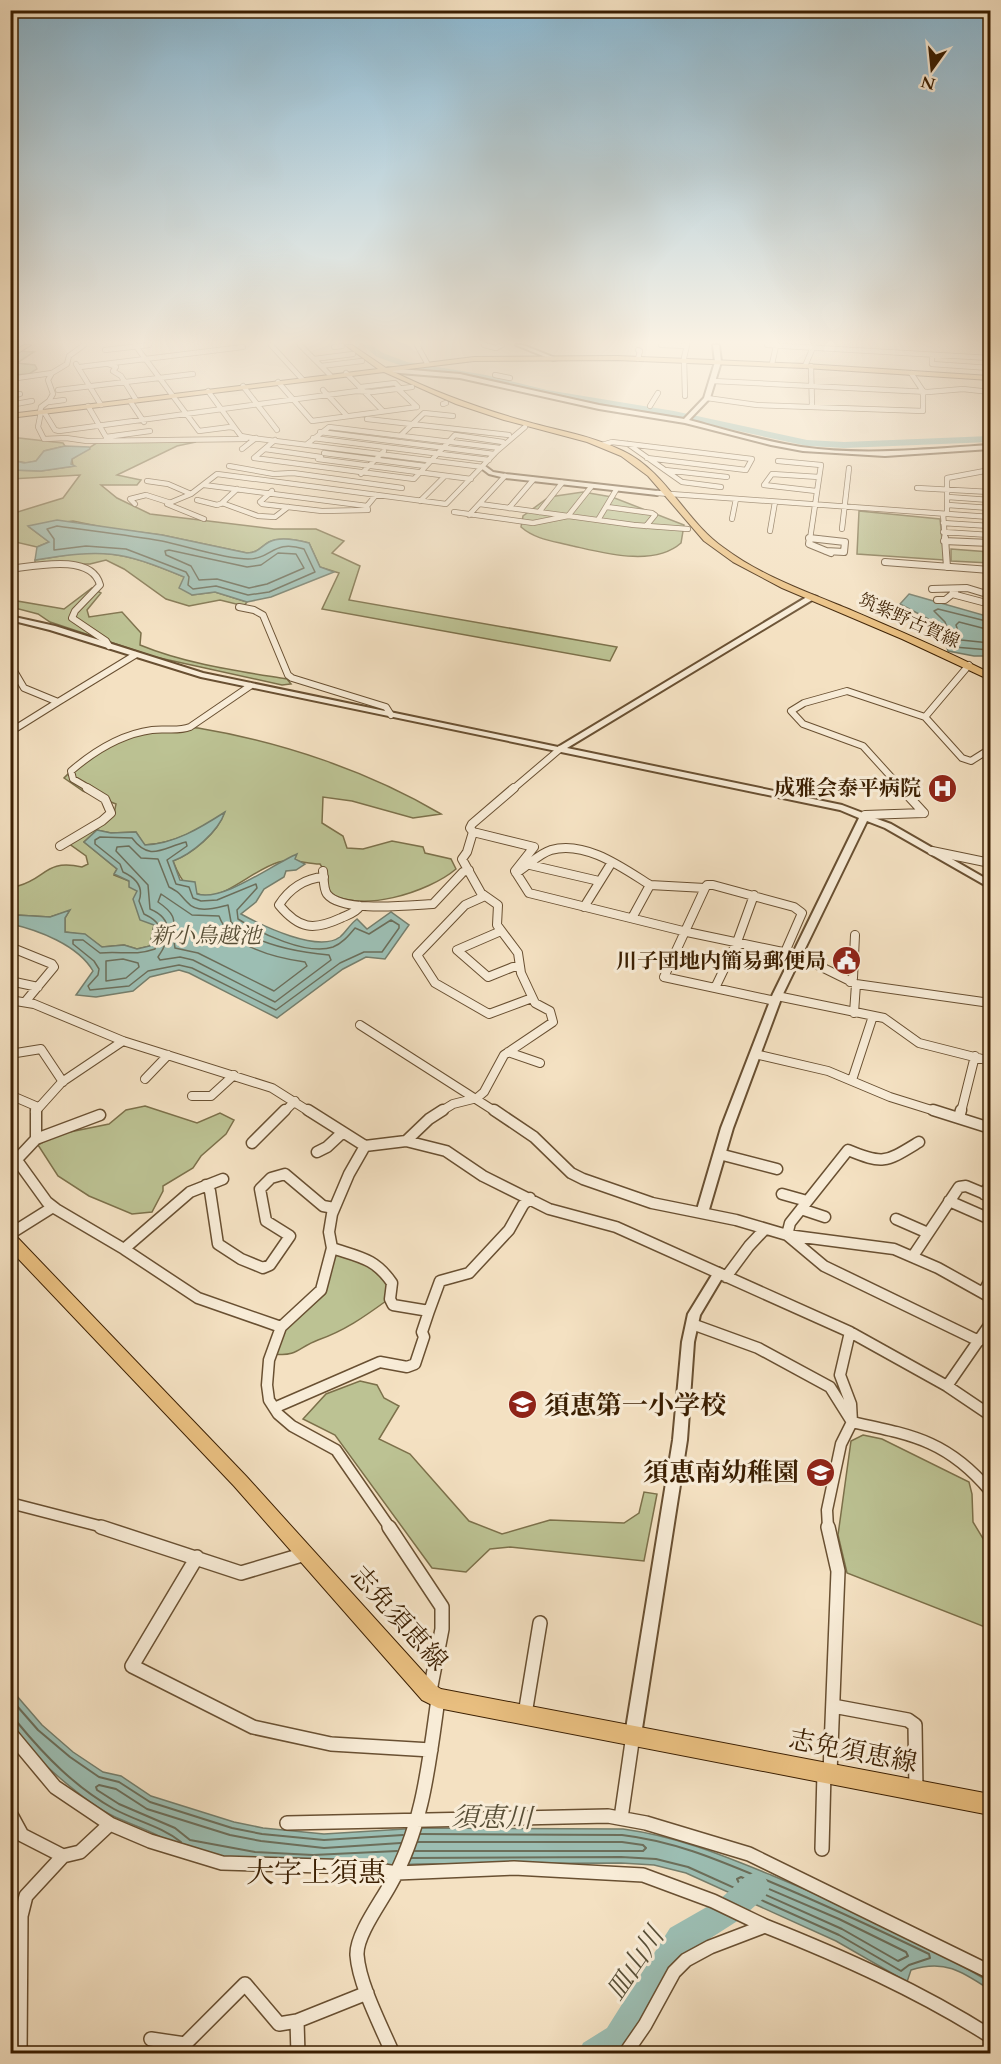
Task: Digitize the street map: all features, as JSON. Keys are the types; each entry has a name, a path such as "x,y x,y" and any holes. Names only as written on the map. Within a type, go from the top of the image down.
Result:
{"main road":[{"name":"筑紫野古賀線","path":"580,441 615,455 637,469 706,548 741,569 798,597 813,597"},
{"name":"筑紫野古賀線","path":"589,441 602,445 636,462 719,549 781,584 990,676"},
{"name":"志免須恵線","path":"10,1240 240,1481 434,1696 990,1805"}],"street":[{"path":"242,448 250,441"},
{"path":"274,441 254,458 414,479 449,441"},
{"path":"286,441 483,467 491,474 616,490 990,517"},
{"path":"312,465 339,441"},
{"path":"342,441 489,460"},
{"path":"389,441 494,454"},
{"path":"485,441 502,445"},
{"path":"204,519 169,507 167,504 191,494 218,474 446,504 505,441"},
{"path":"502,445 507,441"},
{"path":"765,441 820,450 885,454 990,447"},
{"path":"334,502 342,491 395,442"},
{"path":"602,445 612,442 752,459 746,470 647,458"},
{"path":"627,444 682,482 721,487"},
{"path":"265,449 425,466"},
{"path":"683,462 691,452"},
{"path":"321,456 369,466 471,479"},
{"path":"778,461 821,465 816,491 809,538 809,544 828,552 844,552 845,542 809,538"},
{"path":"229,466 274,474 292,473 402,488"},
{"path":"715,497 732,468"},
{"path":"842,529 849,468"},
{"path":"663,470 727,477"},
{"path":"948,567 943,532 948,505 947,478 990,470"},
{"path":"816,491 764,485 772,474 819,477"},
{"path":"420,501 445,476"},
{"path":"469,514 505,476"},
{"path":"509,508 533,480"},
{"path":"147,481 168,484 191,494"},
{"path":"281,483 260,502 262,504 322,511 368,510 367,506 376,495"},
{"path":"539,512 562,483"},
{"path":"204,484 367,506"},
{"path":"454,512 533,523 568,516 591,487"},
{"path":"917,488 990,492"},
{"path":"196,500 217,505 223,503 237,489"},
{"path":"598,520 616,490"},
{"path":"135,504 130,499 141,495 171,502"},
{"path":"948,497 990,500"},
{"path":"732,519 736,499"},
{"path":"770,531 775,502"},
{"path":"223,503 258,516 275,517 288,507"},
{"path":"480,504 646,526 688,529"},
{"path":"948,505 990,508"},
{"path":"607,507 652,513 655,515 646,526"},
{"path":"943,523 990,526"},
{"path":"943,532 990,535"},
{"path":"944,540 990,543"},
{"path":"885,562 990,570"},
{"path":"10,569 53,565 94,569 98,573 100,585 75,611 72,618 106,640 109,646"},
{"path":"937,600 945,600 960,588"},
{"path":"932,589 960,588 990,595"},
{"path":"952,594 990,604"},
{"path":"406,1141 429,1119 453,1104 477,1098 484,1092 508,1052 553,1022 552,1014 547,1008 535,1003 532,998 520,967 518,953 497,925 498,905 481,893 470,870 462,860 473,832 470,828 472,824 560,749 813,597"},
{"path":"239,607 254,610 262,615 288,675 292,678 386,707 391,715"},
{"path":"10,618 109,646 175,669 805,800 865,815 990,885"},
{"path":"10,732 135,655"},
{"path":"925,717 969,665"},
{"path":"14,671 24,688 58,702"},
{"path":"60,846 102,821 111,813 105,799 73,780 71,771 77,765 116,742 134,735 149,731 184,729 250,686"},
{"path":"865,815 924,813 863,746 803,724 791,711 804,703 842,691 925,717 962,758 971,761 990,749"},
{"path":"702,1213 719,1154 776,999 865,815"},
{"path":"473,832 534,847 530,855 516,866 516,873 529,894 687,932 797,955 853,983 990,1003"},
{"path":"516,873 550,850 567,848 578,849 612,862 650,885 705,888"},
{"path":"932,851 990,863"},
{"path":"584,907 612,862"},
{"path":"530,865 599,881"},
{"path":"360,906 358,910 320,927 310,928 289,919 279,905 284,895 315,876 324,874 327,894 335,901 360,906 433,904 463,872 470,870"},
{"path":"632,918 650,885"},
{"path":"785,952 802,913 800,910 754,895 707,885 664,977 884,1018 919,1043 990,1061"},
{"path":"715,988 737,942 754,895"},
{"path":"485,896 465,906 417,955 435,983 489,1014 532,998"},
{"path":"501,931 457,950 488,977 513,967 520,967"},
{"path":"854,1012 855,935"},
{"path":"10,947 52,964 54,968 25,1002"},
{"path":"10,981 38,987"},
{"path":"10,1000 25,1002 57,1013 123,1041 272,1088 366,1146 406,1141 446,1151 483,1176 566,1215 616,1227 849,1332 947,1386 990,1415"},
{"path":"852,1080 873,1016"},
{"path":"360,1025 477,1098 534,1137 571,1173 583,1179 652,1203 787,1234 820,1241 859,1243 894,1249 913,1256 987,1295 990,1280"},
{"path":"36,1139 34,1113 38,1107 82,1067 123,1041"},
{"path":"10,1054 41,1049 63,1082"},
{"path":"508,1052 540,1063"},
{"path":"755,1054 828,1071 890,1096 990,1128"},
{"path":"145,1079 168,1055"},
{"path":"959,1118 975,1056"},
{"path":"192,1096 214,1097 234,1075"},
{"path":"10,1095 38,1107"},
{"path":"252,1143 295,1101"},
{"path":"100,1115 36,1139 13,1160 53,1207 124,1249 198,1298 281,1327"},
{"path":"317,1152 327,1147 342,1133"},
{"path":"787,1234 790,1223 848,1150 877,1162 887,1161 919,1142"},
{"path":"366,1146 349,1174 334,1208 330,1224 332,1248 321,1290 281,1327 270,1356 267,1385 269,1400 292,1426 336,1450 442,1607 431,1750 425,1790 417,1822 399,1869 361,1937 357,1954 367,1993 393,2054"},
{"path":"719,1154 777,1169"},
{"path":"206,1185 210,1191 218,1244 241,1259 262,1268 270,1265 290,1236 266,1221 260,1189 264,1183 280,1174 285,1174 323,1206 334,1208"},
{"path":"124,1249 190,1192 223,1179"},
{"path":"913,1256 958,1188 966,1186 987,1195 990,1185"},
{"path":"782,1194 825,1217"},
{"path":"274,1408 380,1362 407,1367 415,1364 424,1337 422,1332 440,1281 469,1273 509,1230 523,1204 530,1198"},
{"path":"949,1201 990,1219"},
{"path":"10,1234 53,1207"},
{"path":"896,1219 928,1233"},
{"path":"621,1818 680,1440 694,1314 722,1275 743,1256 750,1242 765,1228"},
{"path":"787,1234 824,1266 979,1341"},
{"path":"332,1248 382,1268 392,1283 390,1299 393,1305 429,1311"},
{"path":"692,1324 758,1348 830,1387 852,1422 914,1436 950,1450 990,1491"},
{"path":"947,1386 990,1324"},
{"path":"822,1849 833,1706 838,1571 829,1538 827,1510 841,1444 852,1422 851,1404 840,1375 849,1332"},
{"path":"10,1503 118,1531 240,1573 305,1554"},
{"path":"196,1557 132,1666 252,1727 331,1744 431,1750"},
{"path":"525,1715 540,1623"},
{"path":"833,1706 908,1719 915,1725 916,1790"},
{"path":"10,1733 55,1787 110,1824 150,1841 222,1863 399,1869 514,1868 643,1875 713,1901 751,1920 808,1942 948,2008 990,2036"},
{"path":"10,1813 22,1835 63,1856"},
{"path":"287,1823 417,1822 608,1816 646,1823 749,1854 990,1972"},
{"path":"20,2054 21,1916 26,1896 63,1856 80,1852 110,1824"},
{"path":"625,2054 645,2025 674,1972 686,1960 710,1947 765,1926"},
{"path":"151,2039 184,2044 245,1984 279,2024 297,2021 367,1993"},
{"path":"297,2021 298,2054"}],"green space":[{"path":"10,441 48,441 63,443 65,446 44,451 36,461 27,463 11,460"},
{"path":"98,442 196,442 177,446 117,475 141,480 137,485 101,485 117,498 150,514 274,529 316,529 344,541 332,553 360,566 349,600 617,647 610,661 322,609 339,573 320,567 309,543 294,540 273,540 256,551 247,553 162,535 73,521 29,527 49,542 37,547 11,541 11,514 63,498 80,475 11,479 11,470 41,471 73,466 72,459"},
{"path":"583,492 612,497 684,525 681,543 657,555 628,556 546,540 521,527 523,516 549,497"},
{"path":"859,511 940,519 944,560 857,554"},
{"path":"951,549 990,552 990,563 951,561"},
{"path":"86,552 136,559 184,577 192,595 215,592 247,602 244,606 220,600 189,606 166,599 124,569 106,560 90,564 35,564 35,560"},
{"path":"92,588 101,593 87,610 89,617 122,612 141,633 140,645 194,662 287,679 291,684 282,685 155,657 50,622 38,614 11,607 11,600 64,609"},
{"path":"151,728 198,728 261,741 324,760 384,784 441,814 413,818 352,801 323,797 322,823 343,836 347,848 363,849 392,841 423,847 425,853 451,859 456,869 429,886 393,898 356,901 340,898 327,891 328,876 320,864 284,861 264,868 221,893 208,896 195,893 184,882 173,861 203,842 216,828 224,813 186,835 155,844 144,845 136,832 111,833 97,830 97,827 114,814 116,804 83,791 64,778 84,758"},
{"path":"92,829 97,830 84,842 117,869 114,875 129,881 137,891 154,925 150,946 137,949 124,945 102,947 85,935 65,932 65,918 69,911 50,917 16,915 11,909 10,882 18,886 28,883 53,867 70,865 82,867 88,864 86,856 68,843"},
{"path":"145,1106 197,1123 220,1113 234,1120 226,1134 201,1156 193,1168 163,1186 163,1191 152,1212 132,1214 89,1196 58,1176 38,1145 55,1135 109,1124 126,1110"},
{"path":"340,1253 375,1267 388,1281 386,1301 362,1318 293,1353 275,1354 284,1331 325,1294 335,1256"},
{"path":"360,1381 377,1385 384,1398 399,1406 379,1439 410,1454 469,1521 502,1534 550,1520 624,1523 639,1513 644,1492 657,1494 644,1561 510,1547 490,1549 466,1572 432,1568 335,1435 303,1419 326,1394"},
{"path":"863,1435 882,1439 969,1482 973,1522 990,1550 990,1629 847,1573 838,1535 851,1441"}],"water":[{"path":"65,446 89,447 90,449 72,459 71,464 75,466 41,471 11,470 11,460 24,463 36,461 44,451"},
{"path":"57,520 162,535 247,553 256,551 273,540 300,541 309,543 320,567 334,572 271,597 247,602 215,592 192,595 179,588 184,577 127,557 95,553 35,560 37,547 49,542 28,526"},
{"path":"909,594 990,617 990,656 974,656 948,651 940,625 900,604"},
{"name":"新小鳥越池","path":"225,812 217,827 204,841 173,861 180,880 195,882 197,894 220,893 297,854 295,859 305,864 296,870 286,871 284,877 264,889 256,902 241,914 290,936 318,942 340,937 357,919 367,929 391,912 409,925 385,959 366,957 343,969 277,1018 179,970 150,977 133,991 96,997 76,995 93,971 86,962 68,946 33,930 11,924 11,909 16,915 50,917 70,910 65,918 65,932 85,934 102,947 124,945 137,949 150,946 154,925 140,920 133,899 137,891 129,887 129,881 114,874 117,869 84,842 97,830 111,833 136,832 145,845 166,842 206,824"},
{"path":"10,1688 42,1725 73,1752 103,1772 121,1776 151,1796 234,1822 263,1828 324,1834 421,1828 623,1829 662,1836 735,1860 855,1912 937,1952 990,1982 990,1990 953,1969 934,1966 911,1970 907,1982 836,1941 686,1873 654,1865 621,1863 417,1864 313,1869 183,1853 159,1836 115,1817 89,1801 43,1763 12,1725 9,1712"}],"waterway":[{"path":"799,441 844,445 934,441"},
{"name":"皿山川","path":"594,2054 618,2039 681,1939 729,1910 755,1887"}],"place":[{"name":"成雅会泰平病院","path":"942,788"},
{"name":"川子団地内簡易郵便局","path":"847,961"},
{"name":"須恵第一小学校","path":"523,1405"},
{"name":"須恵南幼稚園","path":"820,1472"}],"district":[{"name":"大字上須惠","path":"316,1873"}],"water label":[{"name":"須恵川","path":"492,1818"}]}
